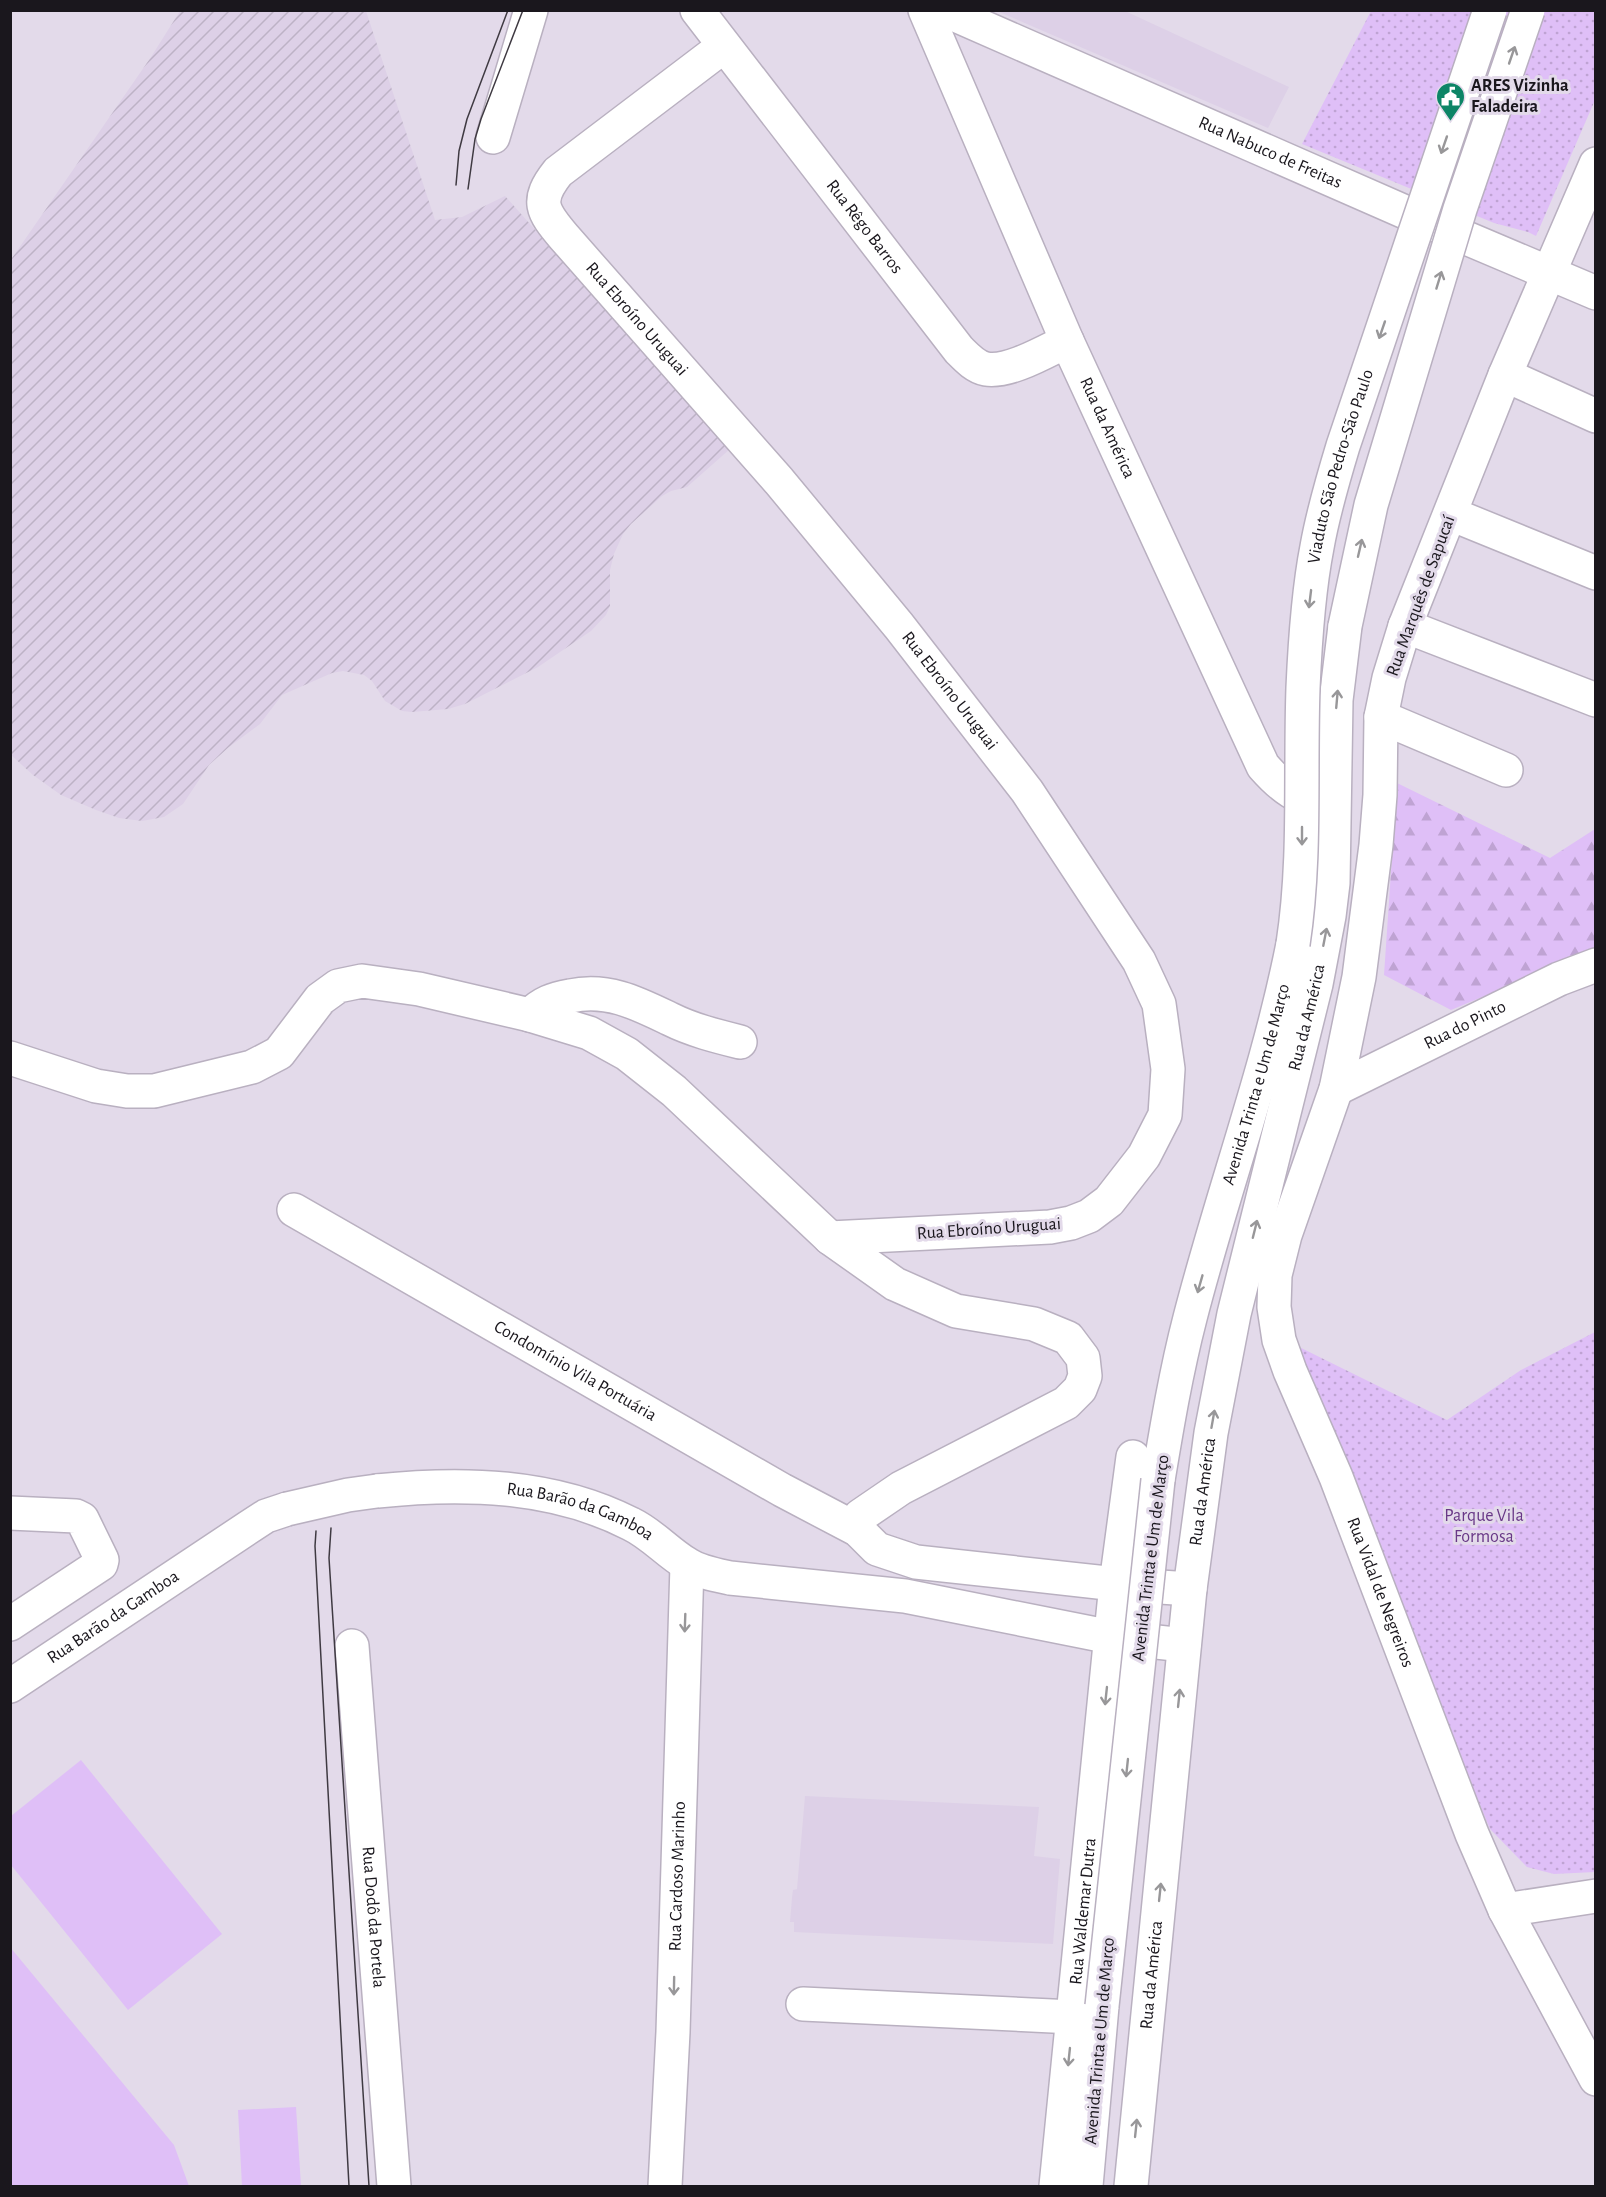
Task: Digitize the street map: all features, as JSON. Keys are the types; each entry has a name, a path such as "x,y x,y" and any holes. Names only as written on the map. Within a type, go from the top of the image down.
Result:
{"street":[{"path":"493,137 531,10"},
{"name":"Rua Rêgo Barros","path":"697,10 959,350 972,362 984,369 1000,369 1067,341"},
{"name":"Rua da América","path":"925,10 1067,341 1263,765 1278,783 1293,794 1333,809"},
{"name":"Rua Nabuco de Freitas","path":"944,10 1405,212 1596,292"},
{"name":"Viaduto São Pedro-São Paulo","path":"1293,944 1302,865 1303,687 1316,550 1343,446 1490,10"},
{"name":"Viaduto São Pedro-São Paulo","path":"1345,626 1356,567 1374,493 1460,209 1528,10"},
{"name":"Rua Ebroíno Uruguai","path":"724,46 558,172 547,186 543,202 550,220 779,481 900,626 1027,791 1139,962 1159,1004 1168,1070 1165,1115 1161,1125 1144,1156 1123,1185 1089,1216 1071,1223 1050,1227 830,1238"},
{"name":"Rua Marquês de Sapucaí","path":"1336,1089 1359,977 1368,918 1380,795 1381,717 1389,678 1405,626 1505,375 1596,164"},
{"path":"1505,375 1596,416"},
{"path":"1451,514 1596,573"},
{"name":"Rua da América","path":"1131,2187 1184,1645 1211,1432 1231,1325 1316,984 1329,916 1333,883 1336,700 1345,626"},
{"path":"1405,626 1596,700"},
{"path":"1381,717 1506,770"},
{"name":"Avenida Trinta e Um de Março","path":"1086,2187 1088,2012 1158,1480 1174,1388 1190,1318 1280,1006 1293,944"},
{"name":"Rua do Pinto","path":"1336,1089 1559,979 1596,965"},
{"path":"10,1058 96,1086 126,1091 154,1090 252,1067 279,1053 320,999 338,986 362,981 419,989 530,1015 589,1033 627,1054 674,1091 830,1238 895,1284 956,1311 1034,1324 1068,1338 1083,1358 1085,1376 1080,1389 1066,1403 901,1488 860,1516 858,1530"},
{"path":"530,1015 540,1005 554,999 576,994 601,993 623,998 704,1032 740,1042"},
{"name":"Rua Vidal de Negreiros","path":"1336,1089 1285,1235 1275,1275 1274,1307 1279,1340 1336,1478 1472,1834 1505,1910 1596,2079"},
{"name":"Condomínio Vila Portuária","path":"294,1209 782,1490 858,1530 877,1549 916,1562 1116,1584 1190,1589"},
{"name":"Rua Waldemar Dutra","path":"1056,2187 1088,2012 1116,1584 1133,1457"},
{"name":"Rua Barão da Gamboa","path":"10,1686 266,1516 348,1495 451,1486 481,1487 545,1496 587,1505 635,1526 687,1564 710,1574 905,1596 1112,1637 1184,1645"},
{"path":"10,1513 76,1516 81,1520 102,1560 101,1564 10,1624"},
{"name":"Rua Cardoso Marinho","path":"665,2187 673,2032 687,1564"},
{"name":"Rua Dodô da Portela","path":"352,1646 394,2187"},
{"path":"1505,1910 1596,1896"},
{"path":"803,2004 1088,2012"}],"shaded area":[{"path":"180,11 366,11 435,220 462,217 505,196 730,449 687,487 662,496 631,524 623,534 614,554 610,570 610,606 606,615 591,631 538,667 465,704 448,709 412,712 402,711 385,701 372,681 364,675 343,671 332,673 282,695 260,724 209,765 183,804 164,817 142,821 119,818 61,795 33,775 11,755 10,261 151,57"},
{"path":"997,11 1125,11 1289,87 1268,128"},
{"path":"805,1796 1039,1807 1034,1856 1060,1859 1053,1944 794,1932 794,1922 790,1922 793,1890 797,1889"}],"green space":[{"name":"ARES Vizinha Faladeira","path":"1371,11 1595,11 1595,100 1536,236 1494,223 1302,144"},
{"path":"1397,783 1550,858 1595,829 1595,950 1451,1010 1384,975"},
{"name":"Parque Vila Formosa","path":"1595,1332 1595,1872 1554,1874 1527,1867 1490,1829 1287,1341 1447,1420 1521,1370"},
{"path":"81,1760 222,1934 128,2010 11,1865 11,1816"},
{"path":"10,1947 174,2145 189,2186 11,2186"},
{"path":"296,2107 301,2186 242,2186 238,2110"}],"tram line":[{"path":"456,185 459,151 467,119 508,10"},
{"path":"468,189 475,139 481,119 523,10"},
{"path":"331,1528 329,1558 369,2186"},
{"path":"316,1531 349,2186"}],"place":[{"name":"ARES Vizinha Faladeira","path":"1450,122"}]}
